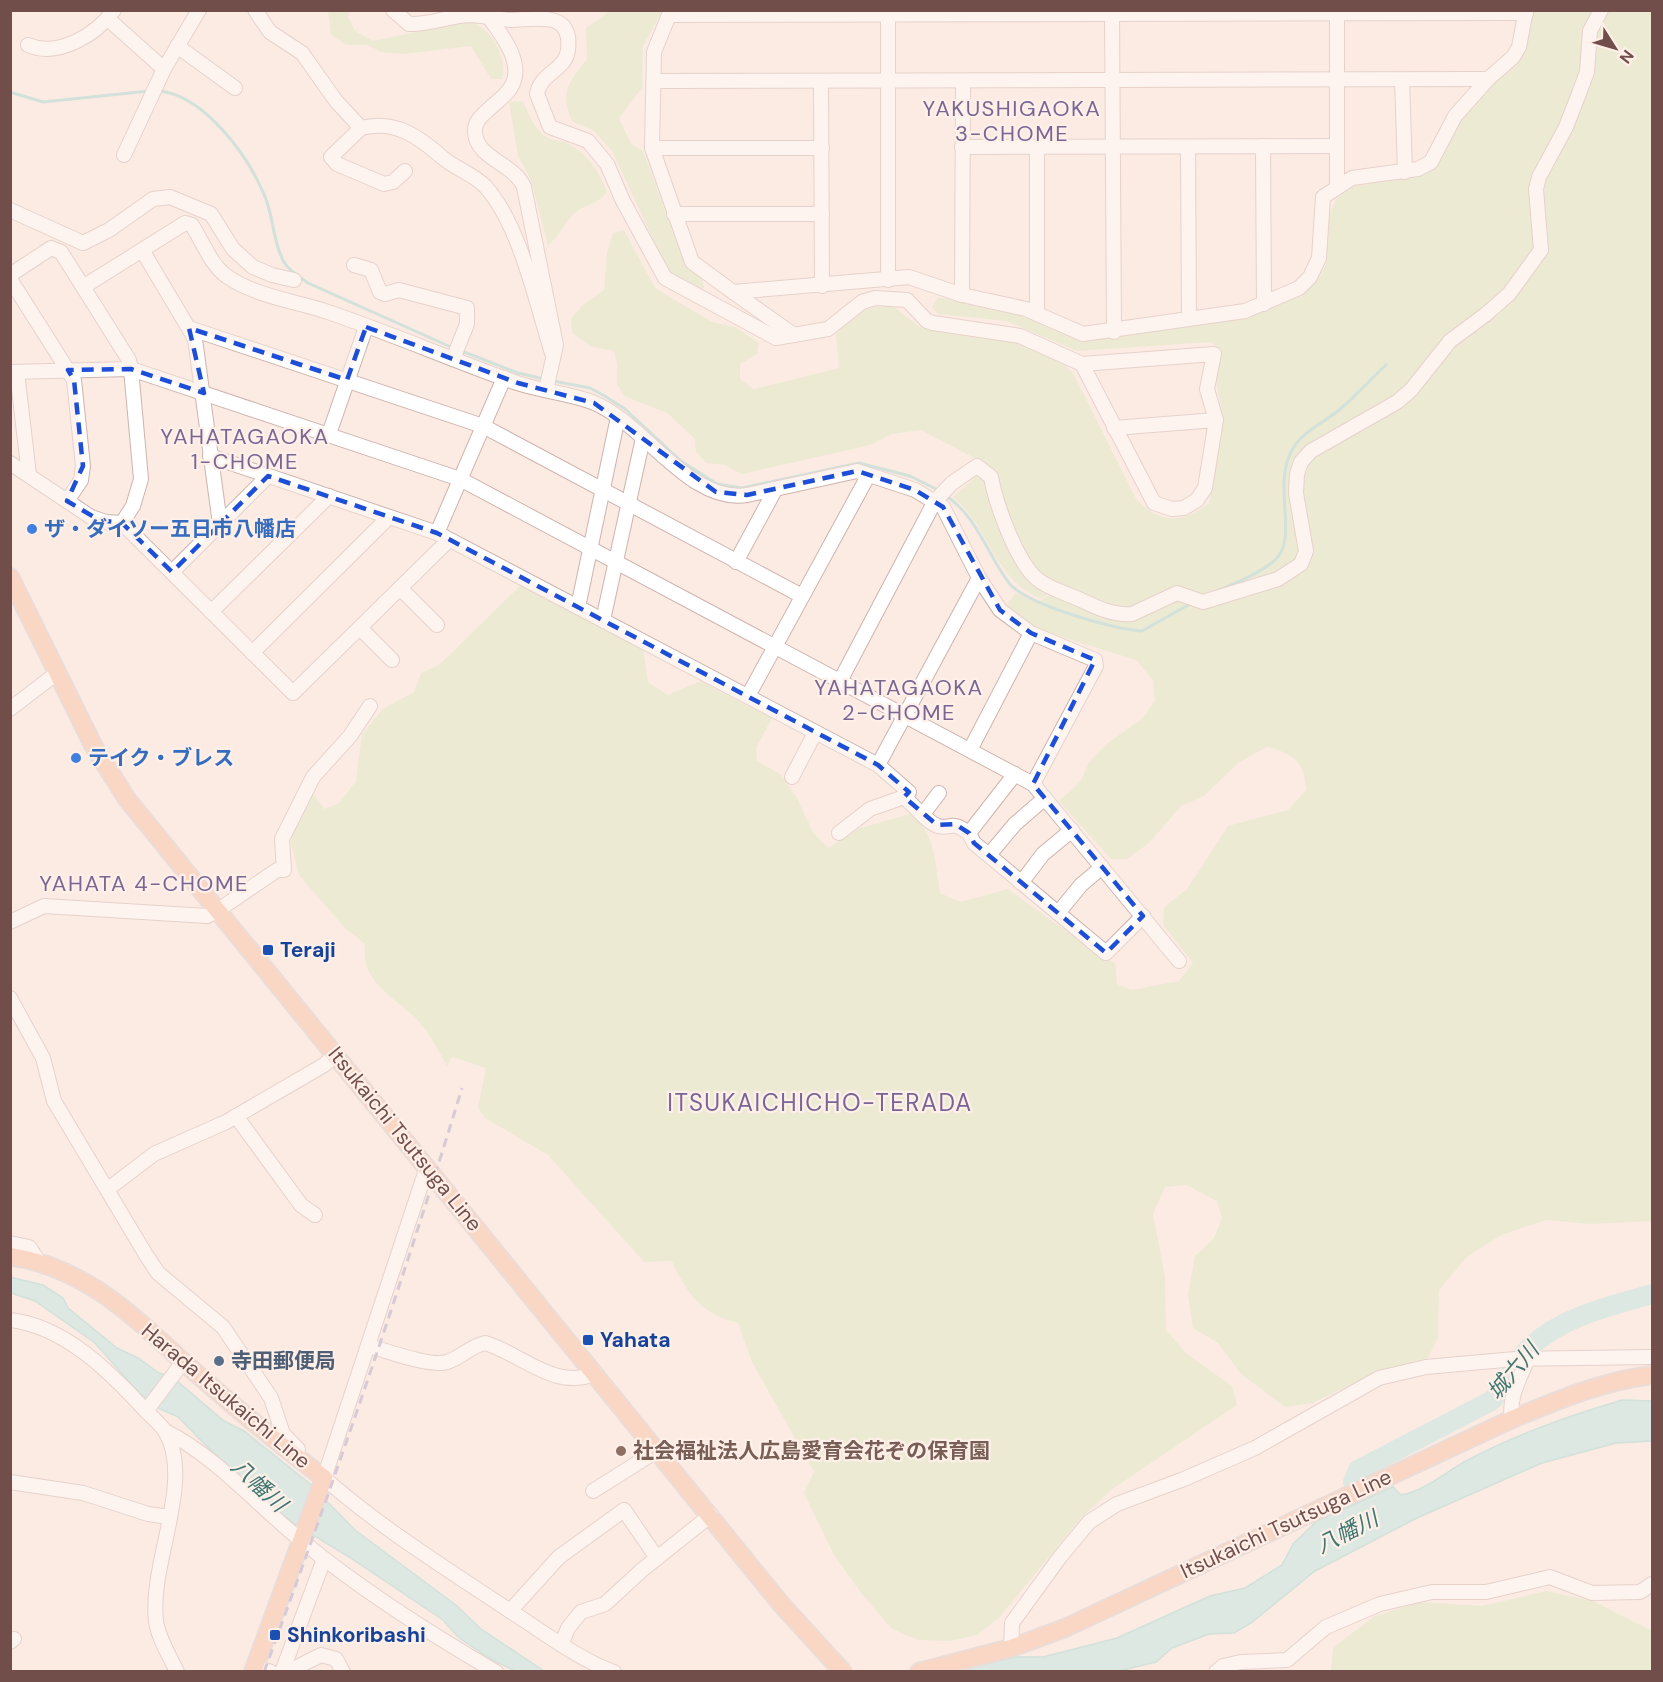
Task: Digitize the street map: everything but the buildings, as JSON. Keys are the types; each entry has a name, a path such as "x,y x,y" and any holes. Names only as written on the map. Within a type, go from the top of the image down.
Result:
{"main road":[{"name":"Itsukaichi Tsutsuga Line","path":"10,577 18,606 57,673 94,747 127,799 781,1604 843,1671"},
{"name":"Harada Itsukaichi Line","path":"10,1256 39,1262 79,1277 102,1291 182,1364 320,1478 303,1539 260,1670"},
{"name":"Itsukaichi Tsutsuga Line","path":"919,1671 1011,1648 1076,1624 1512,1419 1584,1391 1626,1378 1653,1375"}],"street":[{"path":"124,155 164,69 199,10"},
{"path":"255,10 270,32 302,53 336,101 361,128"},
{"path":"393,10 409,24 486,14 555,20 563,27 568,42 566,59 538,89 537,99 544,117 554,131 588,141 607,164 623,201 665,278 776,338 828,329 869,299 890,297 911,302 924,318 933,323 1020,336 1082,363 1214,354 1207,395 1216,420 1205,488 1191,505 1179,509 1154,503 1082,363"},
{"path":"840,681 935,501 952,483 977,466 991,477 995,502 1027,566 1037,579 1095,607 1124,615 1177,593 1203,602 1278,579 1301,564 1306,551 1296,493 1301,462 1311,451 1397,402 1411,390 1450,341 1509,294 1538,257 1541,250 1536,189 1539,177 1566,127 1587,72 1590,31 1601,10"},
{"path":"1112,12 1114,332"},
{"path":"1337,12 1337,187"},
{"path":"733,292 909,277 962,295 1037,314 1083,334 1114,332 1189,317 1245,311 1299,288 1314,271 1319,258 1323,197 1352,178 1405,172 1418,169 1431,162 1455,116 1488,79 1508,64 1513,57 1519,47 1526,12 671,13 655,46 652,148 692,262 733,292 794,335"},
{"path":"888,13 888,280"},
{"path":"486,14 513,58 516,72 508,91 478,119 475,135 482,148 516,173 524,187 556,345 547,383"},
{"path":"28,45 43,50 62,46 78,40 111,15 164,69"},
{"path":"177,46 235,88"},
{"path":"654,81 1488,79"},
{"path":"1402,80 1405,172"},
{"path":"821,81 822,286"},
{"path":"962,295 963,81"},
{"path":"405,171 393,182 384,184 333,162 333,152 361,128 396,127 412,133 452,166 483,184 503,207 530,278 553,356"},
{"path":"1263,146 1264,304"},
{"path":"963,147 1336,146"},
{"path":"1037,147 1037,314"},
{"path":"1188,147 1189,317"},
{"path":"652,148 822,148"},
{"path":"10,210 29,217 79,243 110,230 153,199 170,197 211,213 233,249 252,267 294,280"},
{"path":"674,214 822,214"},
{"path":"83,287 185,223 192,225 227,277 366,327 455,353 504,378 547,383 594,403 618,417 697,482 716,492 737,497 857,471 915,490 943,507 979,578 1000,610 1031,633 1095,660 1096,666 1033,784"},
{"path":"67,501 78,487 84,466 74,380 10,277 51,248 55,240 76,249 84,248 88,241"},
{"path":"51,248 61,252 129,360 141,479 133,506 122,523"},
{"path":"142,250 195,339 220,524"},
{"path":"354,265 371,270 380,292 385,294 399,290 467,308 467,324 455,353"},
{"path":"329,434 366,327"},
{"path":"189,328 483,426 603,492 628,503 802,596"},
{"path":"29,475 14,372 131,369 460,479 1033,784 1179,961"},
{"path":"436,532 504,378"},
{"path":"578,607 618,417"},
{"path":"1114,428 1216,420"},
{"path":"603,620 643,438"},
{"path":"210,456 436,532 878,765 909,792 904,797 870,809 839,833"},
{"path":"10,463 99,520 122,523 293,693 449,540"},
{"path":"172,572 268,476"},
{"path":"748,696 868,476"},
{"path":"736,562 775,489"},
{"path":"211,612 329,496"},
{"path":"252,653 389,516"},
{"path":"878,765 979,578"},
{"path":"400,588 437,625"},
{"path":"360,628 392,660"},
{"path":"970,750 1031,633"},
{"path":"10,709 57,673"},
{"path":"10,922 44,906 207,916 217,911 277,870 284,870 282,839 308,785 350,736 370,706"},
{"path":"792,777 815,733"},
{"path":"969,833 1015,774"},
{"path":"923,814 939,793"},
{"path":"904,797 937,825 955,824 969,833 974,843 1106,953 1143,916"},
{"path":"989,855 1014,824 1045,798"},
{"path":"1021,883 1043,854 1072,830"},
{"path":"1058,913 1081,885 1102,867"},
{"path":"10,998 43,1058 54,1101 158,1273 209,1313 229,1335 271,1398 283,1434 288,1441 312,1460 320,1478 409,1545 562,1643 614,1671"},
{"path":"108,1189 154,1154 236,1116 324,1065 336,1054"},
{"path":"236,1116 301,1205 315,1215"},
{"path":"320,1478 369,1346 427,1167"},
{"path":"10,1243 29,1247 39,1262"},
{"path":"10,1320 38,1327 67,1341 110,1374 148,1409 165,1431 188,1445 303,1539 324,1559 437,1637 496,1671"},
{"path":"369,1346 444,1363 455,1359 476,1345 485,1343 543,1371 564,1377 584,1379 595,1373"},
{"path":"1011,1648 1012,1623 1060,1557 1089,1522 1117,1504 1255,1448 1379,1378 1426,1366 1523,1359 1653,1357"},
{"path":"1512,1419 1510,1410 1523,1359"},
{"path":"148,1409 182,1364"},
{"path":"165,1431 174,1463 175,1486 155,1582 155,1607 158,1629 177,1671"},
{"path":"593,1491 658,1450"},
{"path":"10,1482 83,1493 148,1514 169,1517"},
{"path":"510,1611 559,1557 624,1510 657,1558"},
{"path":"562,1643 568,1628 581,1612 605,1604 711,1515"},
{"path":"282,1671 324,1559"},
{"path":"1216,1671 1223,1666 1241,1662 1287,1660 1326,1627 1380,1604 1432,1592 1486,1592 1550,1576 1592,1593 1640,1592 1653,1584"},
{"path":"287,1671 321,1655 336,1659 343,1671"},
{"path":"1287,1660 1297,1671"}],"highlighted area":[{"path":"366,327 518,383 594,403 716,492 747,495 857,471 915,490 943,507 1000,610 1031,633 1095,660 1033,784 1143,916 1106,953 974,843 969,833 955,824 937,825 904,797 909,792 878,765 437,533 268,476 172,572 122,523 99,520 67,501 83,466 74,380 68,370 131,369 204,393 189,328 347,380"}],"green space":[{"path":"328,11 350,11 348,16 355,31 373,41 468,21 484,30 496,44 502,61 502,79 491,79 471,46 404,54 381,52 368,45 346,45 331,34"},
{"path":"610,11 662,11 643,46 642,88 619,118 631,144 643,151 685,264 701,274 704,288 696,289 670,275 612,151 593,130 572,121 568,111 566,95 568,88 575,74 587,59 586,28"},
{"path":"1533,11 1652,11 1652,1221 1590,1224 1546,1220 1501,1235 1467,1257 1439,1290 1438,1337 1428,1358 1381,1370 1313,1403 1285,1407 1241,1374 1218,1343 1193,1328 1188,1294 1195,1256 1214,1238 1222,1218 1217,1201 1186,1185 1165,1187 1153,1214 1165,1277 1166,1330 1187,1354 1232,1386 1237,1405 1111,1490 1080,1519 999,1618 977,1635 949,1641 918,1640 892,1629 861,1593 834,1555 804,1493 814,1472 752,1362 738,1323 715,1314 697,1301 684,1284 672,1261 644,1262 548,1155 485,1118 478,1107 486,1068 452,1057 447,1066 420,1023 374,980 365,958 365,944 344,927 299,875 291,843 300,808 312,792 324,809 339,803 356,781 362,734 383,709 414,692 421,673 439,665 522,584 643,648 648,682 668,695 700,681 772,718 756,748 757,761 780,774 797,798 813,832 828,848 860,828 910,814 919,822 930,839 940,893 960,902 1008,889 1105,959 1115,963 1117,984 1131,990 1179,981 1193,963 1163,925 1164,907 1187,889 1228,826 1288,810 1306,790 1303,772 1296,760 1267,747 1238,763 1204,796 1181,806 1149,843 1127,859 1111,859 1059,801 1080,782 1089,762 1109,742 1142,719 1155,701 1153,680 1136,660 1029,627 1005,608 1015,593 1037,603 1054,592 1015,538 993,476 986,464 921,430 892,434 870,445 742,474 724,465 706,463 696,452 695,439 667,413 624,396 617,384 617,364 614,351 592,347 572,333 571,318 583,305 604,290 607,253 613,233 624,230 655,288 712,322 735,327 759,343 757,354 740,364 740,379 754,389 839,368 836,335 849,320 867,309 893,306 918,326 934,331 1012,341 1058,359 1073,373 1135,497 1144,506 1161,517 1179,518 1189,515 1209,503 1222,412 1216,382 1221,349 1210,342 1077,351 1006,321 938,314 932,307 938,297 1003,309 1083,339 1229,320 1259,313 1301,295 1319,278 1326,265 1328,220 1336,199 1355,186 1425,175 1439,160 1462,119 1483,93 1513,65 1527,43"},
{"path":"523,101 537,129 550,139 567,143 581,152 596,170 607,192 596,202 576,212 548,245 531,180 518,156 509,102"},
{"path":"980,473 983,475 996,513 1052,591 1041,599 1025,590 1002,567 976,523 953,497"},
{"path":"1546,1591 1593,1601 1652,1631 1652,1671 1331,1671 1333,1648 1373,1617 1419,1602 1482,1606"}],"water":[{"name":"八幡川","path":"10,1277 43,1285 63,1298 68,1308 117,1348 138,1358 159,1373 171,1376 224,1421 244,1431 309,1483 355,1530 457,1606 481,1629 544,1671 515,1671 489,1658 458,1637 443,1620 349,1557 290,1521 236,1476 178,1417 160,1409 137,1391 95,1343 35,1301 11,1293"},
{"name":"八幡川","path":"1622,1400 1652,1401 1652,1441 1616,1443 1542,1463 1417,1518 1315,1571 1251,1623 1234,1633 1209,1634 1172,1648 1156,1662 1119,1671 953,1672 1015,1657 1043,1657 1117,1638 1210,1596 1245,1588 1282,1565 1293,1544 1317,1521 1393,1487 1401,1495 1410,1493 1504,1442 1563,1419"}],"waterway":[{"path":"10,92 43,102 149,91"},
{"path":"159,91 175,95 207,114 246,160 267,200 280,254 292,271 308,283 453,348"},
{"path":"459,350 518,373 544,379"},
{"path":"1215,592 1255,574 1276,559 1282,550 1285,538 1284,480 1291,452 1300,439 1345,405 1386,365"},
{"path":"553,381 590,388 603,395 625,409 681,461 717,484 742,488 859,463 910,476 940,491"},
{"path":"945,495 974,524 1009,583 1033,599 1092,621 1142,631 1190,604"},
{"name":"城六川","path":"1353,1482 1358,1470 1491,1401 1502,1389 1523,1354 1556,1328 1587,1314 1652,1294"}],"railway":[{"path":"264,1672 367,1382 462,1088"}],"place":[{"name":"ザ・ダイソー五日市八幡店","path":"32,529"},
{"name":"テイク・ブレス","path":"76,758"},
{"name":"Teraji","path":"268,950"},
{"name":"Yahata","path":"588,1340"},
{"name":"寺田郵便局","path":"219,1361"},
{"name":"社会福祉法人広島愛育会花ぞの保育園","path":"621,1451"},
{"name":"Shinkoribashi","path":"275,1635"}],"district":[{"name":"YAKUSHIGAOKA 3-CHOME","path":"1012,120"},
{"name":"YAHATAGAOKA 1-CHOME","path":"245,449"},
{"name":"YAHATAGAOKA 2-CHOME","path":"899,700"},
{"name":"YAHATA 4-CHOME","path":"144,883"},
{"name":"ITSUKAICHICHO-TERADA","path":"820,1102"}]}
